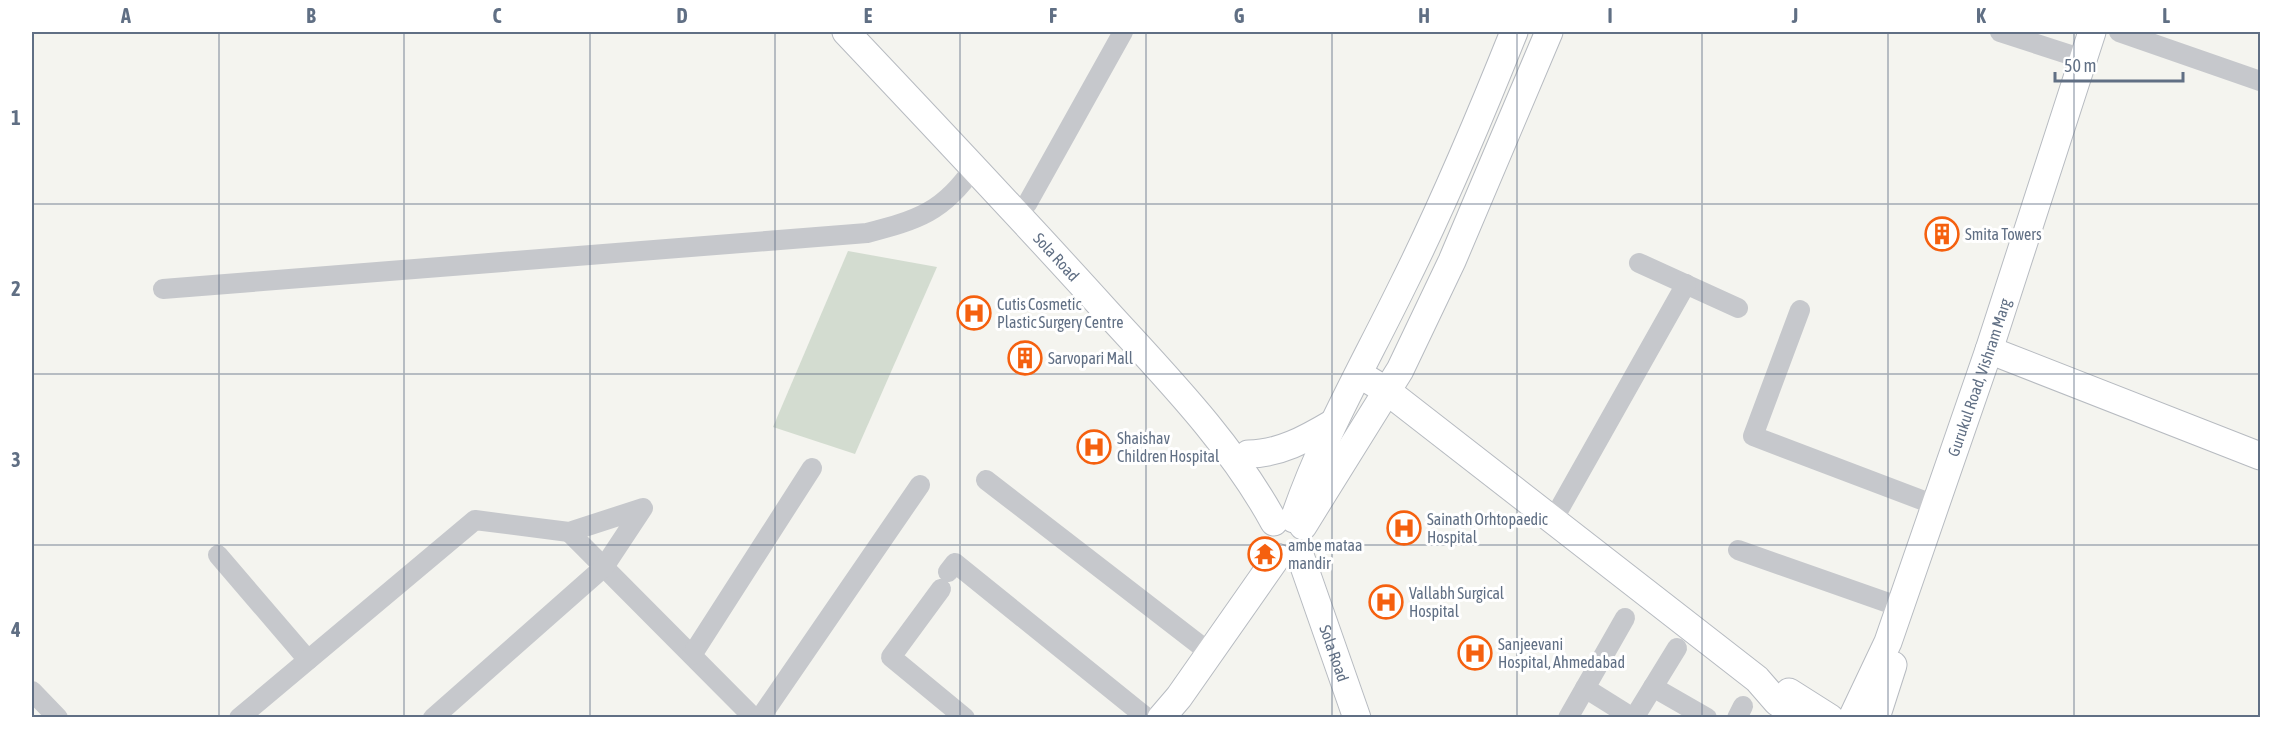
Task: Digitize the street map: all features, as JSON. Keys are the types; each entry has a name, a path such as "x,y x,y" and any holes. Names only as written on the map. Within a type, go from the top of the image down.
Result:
{"street":[{"name":"Sola Road","path":"846,32 974,167 1191,405 1257,491 1288,522"},
{"name":"Sola Road","path":"867,32 1202,396 1268,479 1288,522"},
{"path":"1027,204 1123,32"},
{"path":"1288,522 1333,423 1410,272 1482,111 1514,32"},
{"path":"1289,557 1268,547 1267,534 1288,522 1387,391 1452,261 1550,32"},
{"path":"2000,32 2083,59"},
{"name":"Gurukul Road, Vishram Marg","path":"1852,717 1888,642 1935,505 1994,352 2092,32"},
{"name":"Gurukul Road, Vishram Marg","path":"1876,717 1994,352 2102,32"},
{"path":"2119,32 2260,81"},
{"path":"163,289 867,232 905,223 930,213 960,187 974,167"},
{"path":"1639,263 1738,308"},
{"path":"1553,520 1686,284"},
{"path":"1800,310 1753,436 1935,505"},
{"path":"1994,352 2260,456"},
{"path":"1359,374 1387,391 1764,686 1777,702 1801,717"},
{"path":"1248,454 1264,454 1286,447 1333,423"},
{"path":"692,655 812,468"},
{"path":"986,480 1210,653"},
{"path":"760,717 920,485"},
{"path":"239,717 475,520 569,532 643,508 604,567 433,717"},
{"path":"1161,717 1289,557 1308,541 1288,522"},
{"path":"569,532 754,717"},
{"path":"1738,550 1900,607"},
{"path":"218,555 308,660"},
{"name":"Sola Road","path":"1289,557 1306,624 1339,717"},
{"name":"Sola Road","path":"1289,557 1357,717"},
{"path":"965,717 891,657 955,563 1147,717"},
{"path":"1568,717 1625,618"},
{"path":"1585,688 1633,717 1677,648"},
{"path":"1764,686 1785,690 1830,717"},
{"path":"1653,687 1707,717"},
{"path":"32,691 58,717"}],"shaded area":[{"path":"848,251 937,267 855,454 773,427"}],"place":[{"name":"Smita Towers","path":"1942,234"},
{"name":"Cutis Cosmetic Plastic Surgery Centre","path":"974,313"},
{"name":"Sarvopari Mall","path":"1025,358"},
{"name":"Shaishav Children Hospital","path":"1094,447"},
{"name":"Sainath Orhtopaedic Hospital","path":"1404,528"},
{"name":"ambe mataa mandir","path":"1265,554"},
{"name":"Vallabh Surgical Hospital","path":"1386,602"},
{"name":"Sanjeevani Hospital, Ahmedabad","path":"1475,653"}]}
